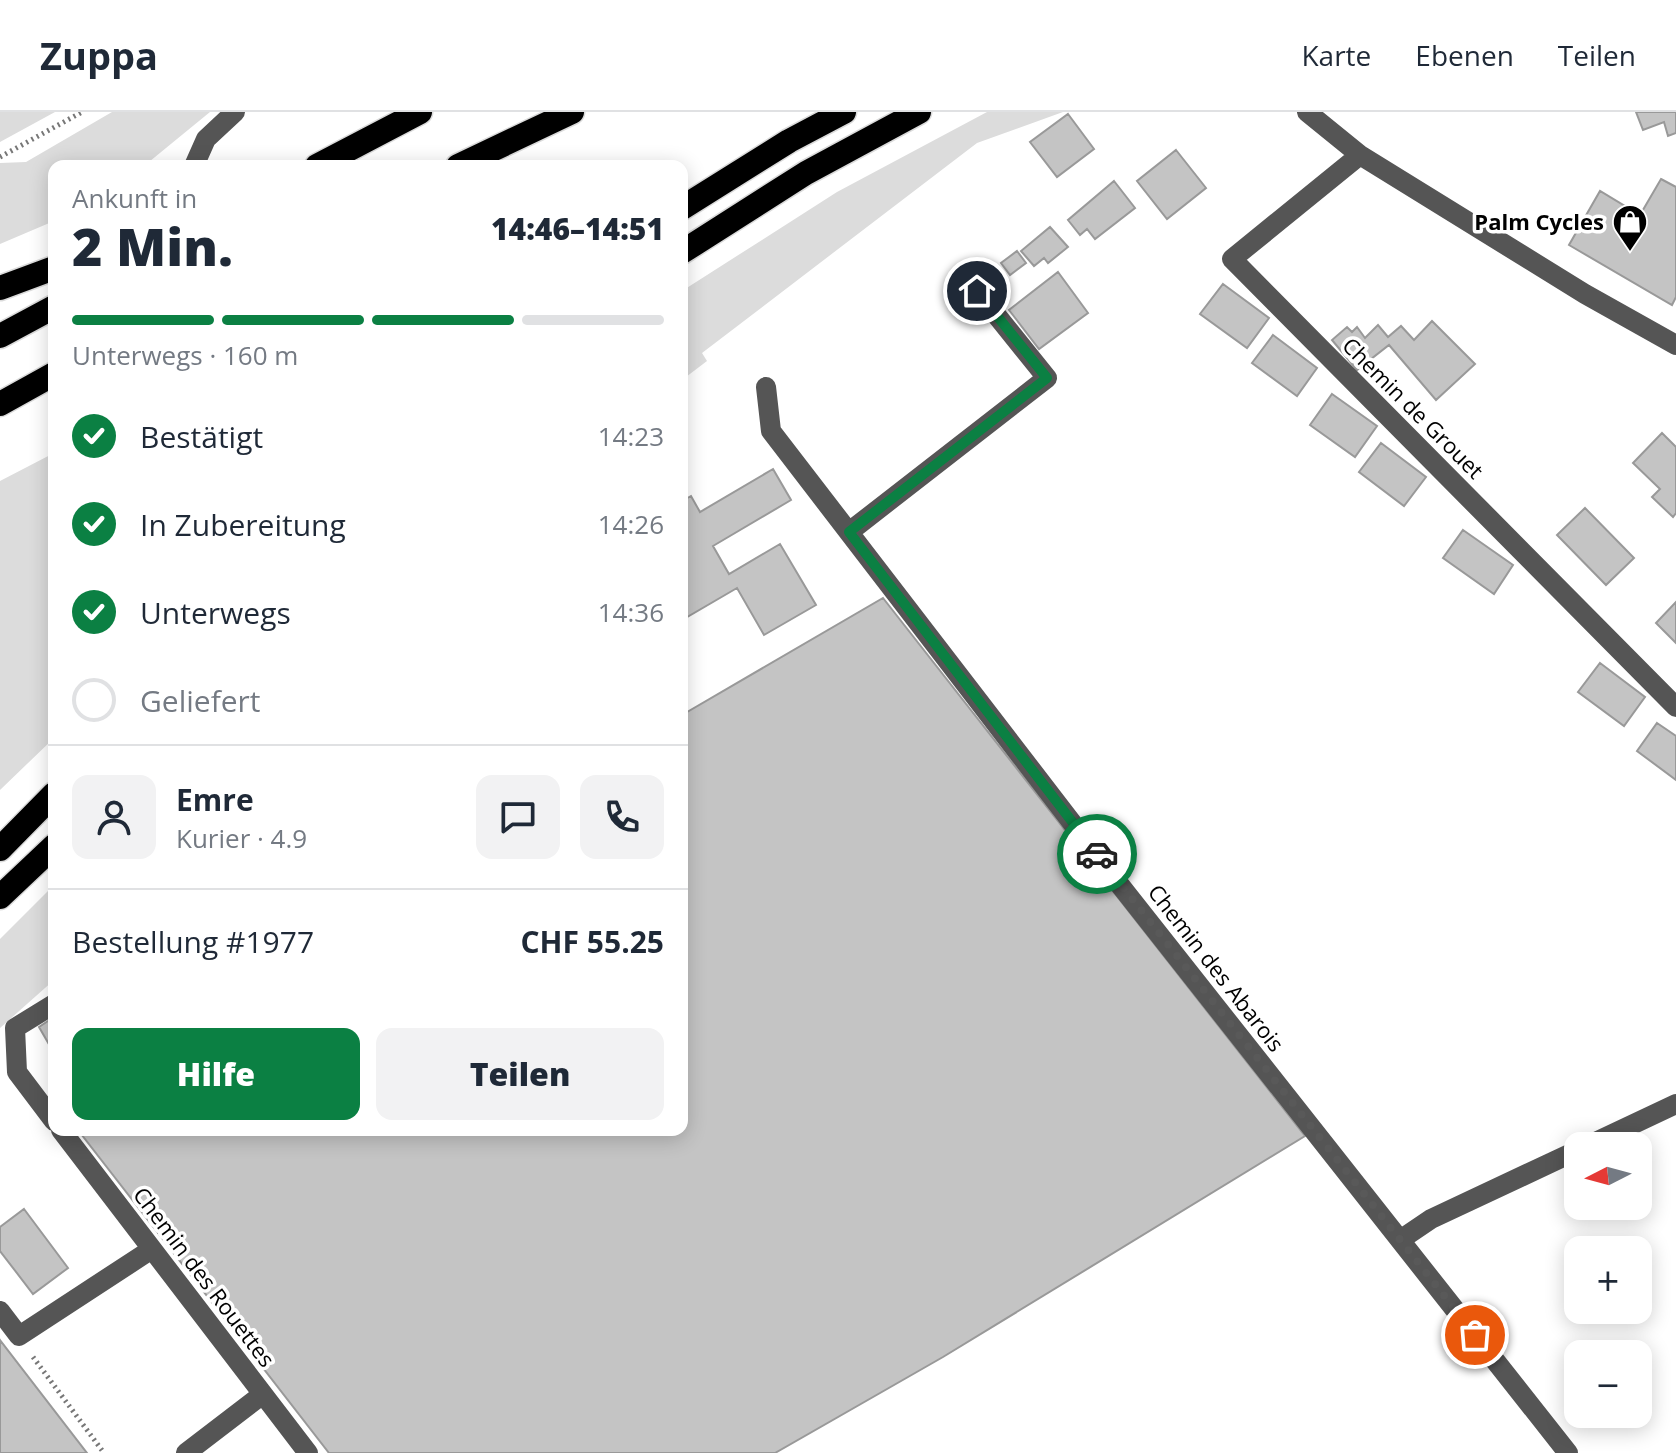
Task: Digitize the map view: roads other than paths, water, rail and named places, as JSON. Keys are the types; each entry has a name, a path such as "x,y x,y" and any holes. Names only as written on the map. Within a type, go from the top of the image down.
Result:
{"highway":[{"path":"327,160 420,112"},
{"path":"471,160 572,112"},
{"path":"688,204 789,141 844,112"},
{"path":"688,248 806,173 919,112"},
{"path":"0,288 48,270"},
{"path":"0,336 48,310"},
{"path":"0,404 48,377"},
{"path":"6,841 48,800"},
{"path":"0,897 48,852"}],"street":[{"path":"197,160 206,139 235,112"},
{"path":"1307,112 1360,155 1585,294 1676,345"},
{"name":"Chemin de Grouet","path":"1360,155 1232,259 1676,707"},
{"path":"849,532 1047,378 977,291"},
{"name":"Chemin des Abarois","path":"766,387 771,431 1568,1453"},
{"path":"48,1008 15,1028 17,1072 48,1113"},
{"path":"1617,1132 1676,1104"},
{"name":"Chemin des Rouettes","path":"66,1136 308,1453"},
{"path":"1400,1240 1431,1219 1564,1157"},
{"path":"0,1311 19,1336 152,1249"},
{"path":"186,1453 263,1394"}],"place":[{"name":"Palm Cycles","path":"1630,253"}]}
